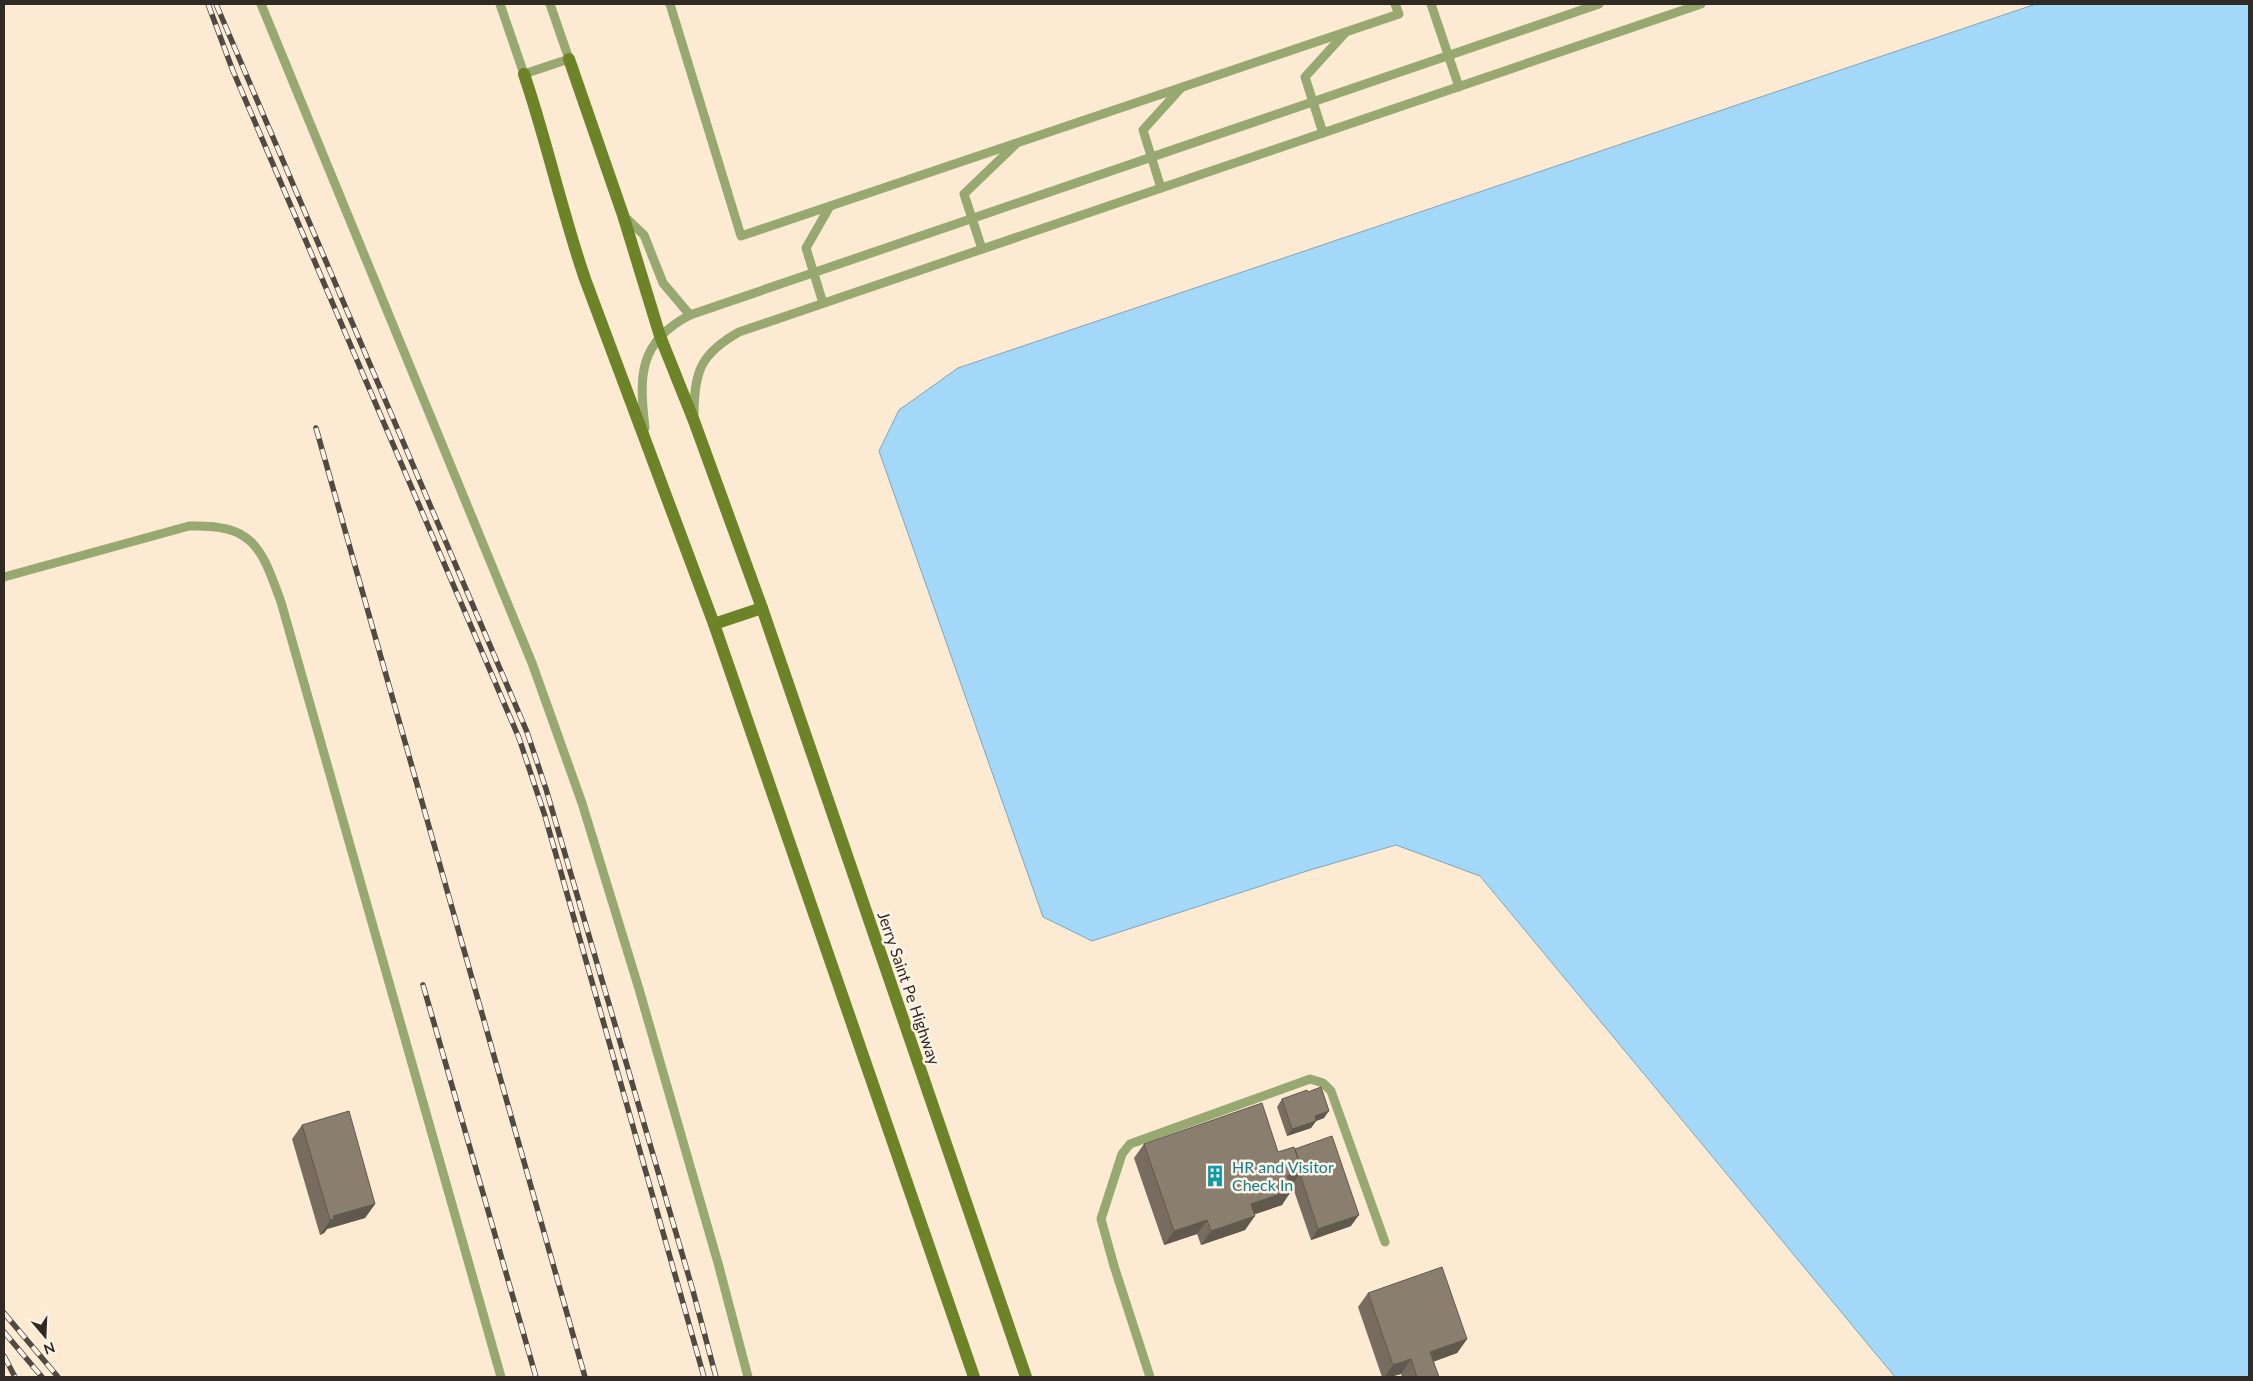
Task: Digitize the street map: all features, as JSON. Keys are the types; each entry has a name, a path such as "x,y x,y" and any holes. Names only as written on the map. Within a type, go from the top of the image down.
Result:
{"main road":[{"name":"Jerry Saint Pe Highway","path":"569,59 623,215 660,336 694,421 762,608 1026,1377"},
{"path":"524,74 539,119 566,222 714,624 974,1377"},
{"path":"714,624 762,608"}],"lane":[{"path":"262,4 532,663 582,803 639,989 702,1206 748,1377"},
{"path":"500,4 524,74 569,59 550,4"},
{"path":"670,4 741,236 1399,14 1395,4"},
{"path":"1431,4 1459,87"},
{"path":"646,442 640,389 646,359 660,336 670,326 690,315 1599,4"},
{"path":"1667,4 1671,14"},
{"path":"694,421 696,381 700,366 707,355 718,345 739,332 822,302 1702,4"},
{"path":"1324,133 1305,77 1347,31"},
{"path":"1161,188 1143,130 1181,87"},
{"path":"982,248 964,194 1018,142"},
{"path":"822,302 806,248 830,206"},
{"path":"623,215 644,235 663,283 690,315"},
{"path":"4,577 189,526 208,526 233,530 246,536 254,544 266,563 283,612 501,1377"},
{"path":"1150,1377 1114,1266 1101,1219 1122,1154 1130,1144 1310,1079 1323,1083 1331,1091 1385,1242"}],"shaded area":[{"path":"4,4 2249,4 2249,1377 4,1377"}],"water":[{"path":"2036,4 2249,4 2249,1377 1895,1377 1480,876 1396,845 1310,870 1092,941 1043,917 879,451 899,410 958,368"}],"building":[{"path":"1321,1087 1329,1111 1315,1116 1316,1121 1292,1129 1282,1099"},
{"name":"HR and Visitor Check In","path":"1262,1103 1278,1152 1294,1147 1302,1171 1287,1176 1292,1190 1251,1204 1255,1216 1211,1231 1207,1220 1174,1231 1144,1144"},
{"path":"349,1111 375,1204 333,1216 334,1219 330,1220 302,1125"},
{"path":"1332,1136 1359,1215 1318,1229 1300,1174 1302,1171 1295,1149"},
{"path":"1442,1267 1467,1339 1430,1352 1439,1377 1417,1377 1411,1359 1393,1365 1368,1293"}],"railway":[{"path":"208,4 233,71 519,738 545,816 704,1377"},
{"path":"216,4 527,732 546,789 693,1291 716,1377"},
{"path":"316,428 585,1377"},
{"path":"423,985 536,1377"},
{"path":"4,1313 58,1377"},
{"path":"4,1332 42,1377"},
{"path":"4,1356 15,1377"}],"place":[{"name":"HR and Visitor Check In","path":"1215,1176"}]}
